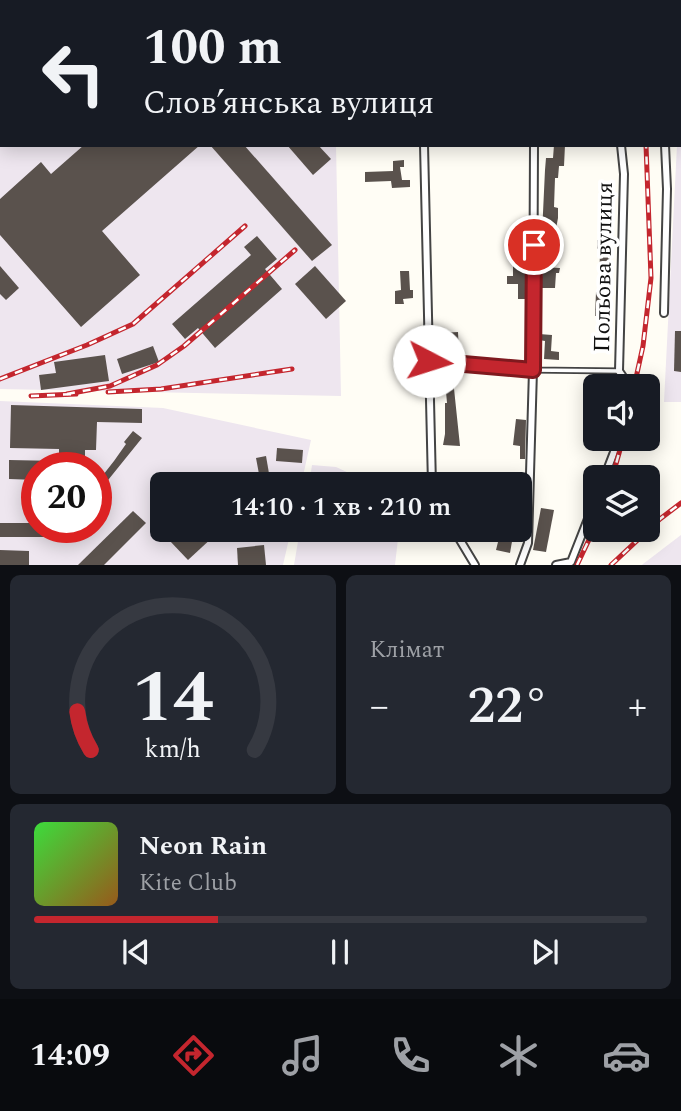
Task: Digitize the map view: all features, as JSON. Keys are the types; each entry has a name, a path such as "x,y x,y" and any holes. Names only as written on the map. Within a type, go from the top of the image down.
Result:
{"street":[{"path":"424,147 432,472"},
{"path":"520,565 528,543 533,370 534,147"},
{"name":"Польова вулиця","path":"621,147 624,174 619,371 621,374"},
{"path":"664,313 667,189 665,147"},
{"path":"556,565 571,562 583,532"},
{"path":"461,542 475,565"}],"lane":[{"path":"429,361 533,370 619,371"}],"shaded area":[{"path":"0,147 336,147 341,396 0,389"},
{"path":"677,147 681,147 681,402 664,402"},
{"path":"0,401 163,408 311,440 304,472 150,472 150,542 288,542 283,565 0,565"},
{"path":"312,465 336,467 347,472 311,472"},
{"path":"681,535 681,565 642,565 643,564"},
{"path":"298,542 398,542 395,565 294,565"}],"building":[{"path":"82,147 198,147 102,231 140,275 81,327 0,235 0,199 41,162 51,174"},
{"path":"212,147 246,147 332,245 312,261"},
{"path":"289,147 320,147 331,159 313,175"},
{"path":"554,147 565,147 564,166 559,166 558,178 555,178 554,207 558,208 558,218 555,234 542,234 546,158 553,158"},
{"path":"404,160 404,167 400,167 402,180 410,180 410,187 392,188 391,181 365,182 365,172 393,171 393,161"},
{"path":"601,189 612,190 608,316 595,316 596,292 599,292 600,249 597,249 597,240 602,240 604,224 604,197 601,197"},
{"path":"257,236 277,259 265,269 282,289 215,348 198,328 185,339 172,324 251,255 244,247"},
{"path":"513,260 525,261 527,299 518,299 518,284 507,284 507,276 513,276"},
{"path":"0,266 19,288 6,300 0,294"},
{"path":"315,266 346,301 326,319 295,284"},
{"path":"543,267 560,268 559,273 556,273 555,288 541,288"},
{"path":"400,271 409,271 413,298 403,299 404,304 395,304 395,291 401,290"},
{"path":"675,331 681,331 681,372 674,371"},
{"path":"458,332 459,356 443,357 441,333"},
{"path":"539,334 552,335 551,351 559,352 559,360 544,359 545,341 539,340"},
{"path":"153,346 159,362 122,374 117,359"},
{"path":"105,355 109,381 41,390 39,375 56,373 54,362"},
{"path":"458,368 458,379 453,379 460,446 443,445 447,403 444,369"},
{"path":"11,405 142,409 142,423 97,422 96,450 59,452 59,449 10,448"},
{"path":"516,419 526,420 525,459 520,459 520,446 513,445"},
{"path":"133,431 142,438 112,475 112,464 126,444 124,442"},
{"path":"277,448 303,450 302,463 276,461"},
{"path":"266,456 269,472 259,472 256,458"},
{"path":"9,460 21,460 21,479 9,479"},
{"path":"541,508 554,510 546,552 533,550"},
{"path":"133,511 146,523 104,565 78,565 100,543 112,543 112,532"},
{"path":"0,523 21,523 21,537 0,537"},
{"path":"171,542 208,542 188,560"},
{"path":"498,542 512,542 510,553 496,550"},
{"path":"264,545 266,565 238,565 237,548"},
{"path":"0,550 29,551 29,565 0,565"}],"railway":[{"path":"637,374 651,278 646,147"},
{"path":"0,379 133,324 245,226"},
{"path":"67,394 110,386 157,365 184,346 295,250"},
{"path":"108,392 161,389 292,369"},
{"path":"31,396 76,394"},
{"path":"616,465 620,451"},
{"path":"611,565 681,503"},
{"path":"577,565 588,542"}],"route":[{"path":"429,361 533,370 534,245"}]}
